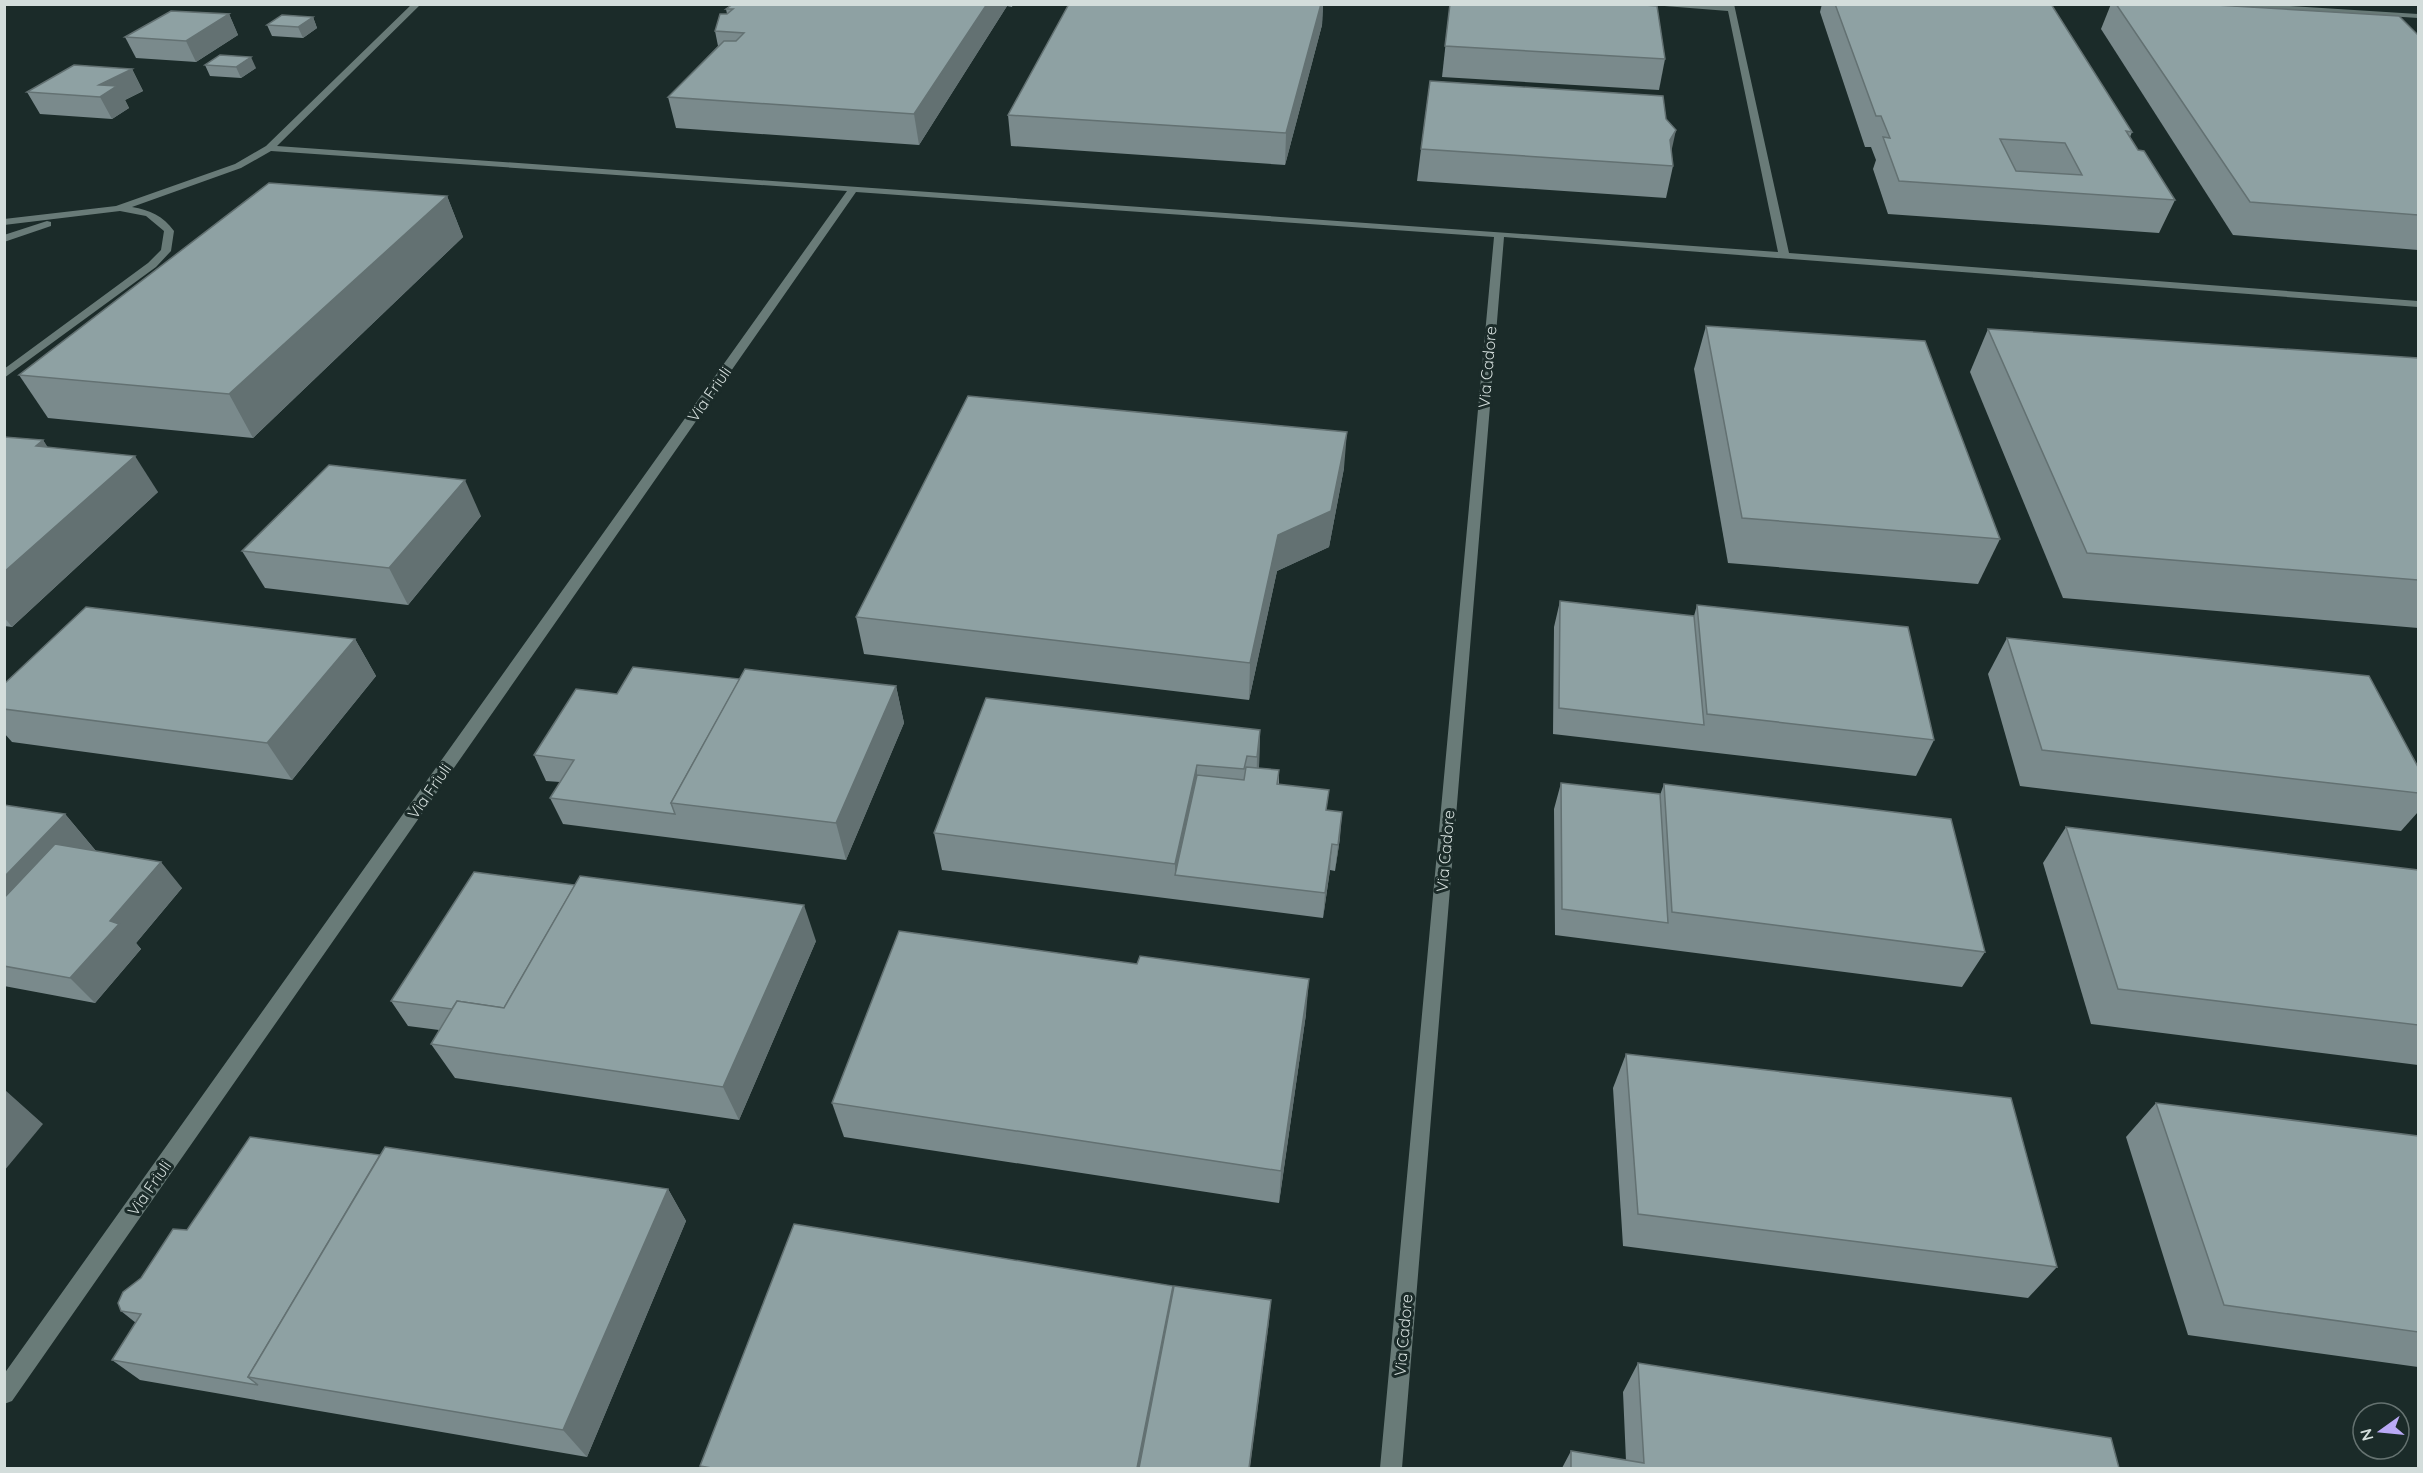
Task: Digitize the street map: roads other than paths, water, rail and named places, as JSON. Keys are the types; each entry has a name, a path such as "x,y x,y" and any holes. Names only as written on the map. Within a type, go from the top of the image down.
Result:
{"street":[{"path":"4,222 117,209 207,179 238,166 268,148 417,4"},
{"path":"1643,4 1730,7 1784,255"},
{"path":"2209,4 2418,16"},
{"path":"268,148 1499,234 2418,304"},
{"name":"Via Friuli","path":"4,1393 853,189"},
{"path":"4,375 152,265 166,250 168,231 162,221 149,212 117,209"},
{"path":"4,239 87,214"},
{"name":"Via Cadore","path":"1391,1468 1499,234"}]}
